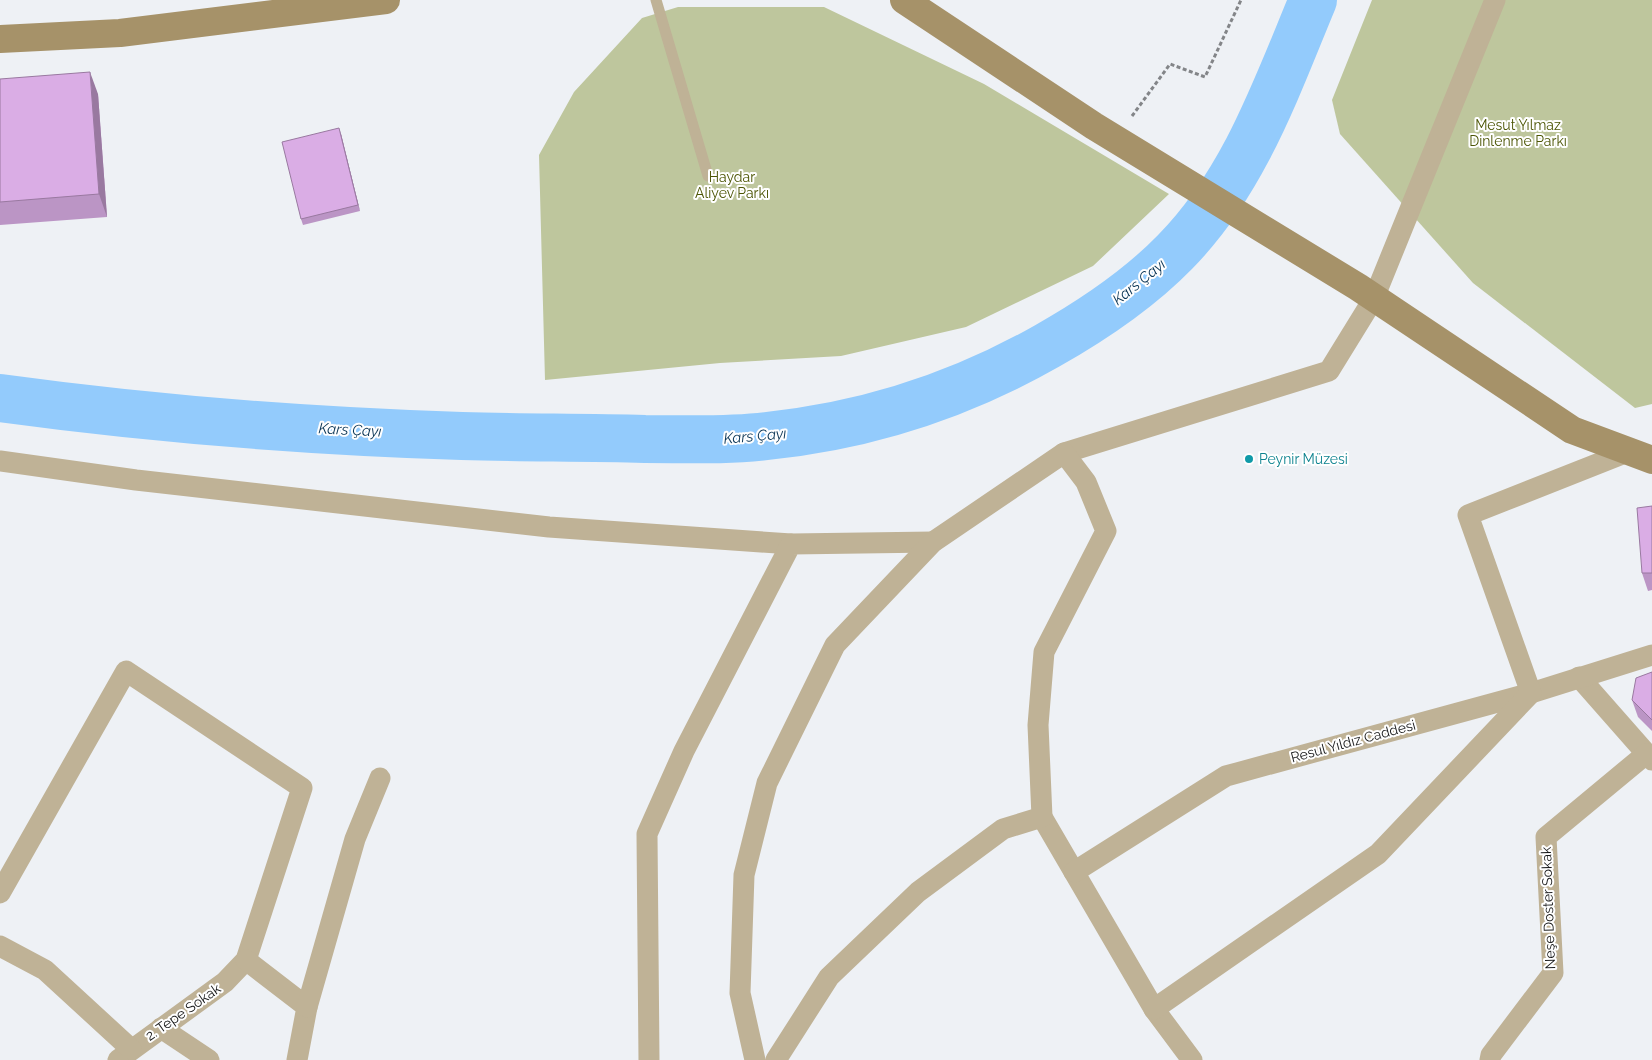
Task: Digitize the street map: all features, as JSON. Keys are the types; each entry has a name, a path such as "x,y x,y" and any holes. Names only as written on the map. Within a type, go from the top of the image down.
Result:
{"street":[{"path":"0,39 120,33 386,0"},
{"path":"904,0 1104,133 1366,292 1572,430 1641,456"},
{"path":"755,1060 740,993 744,875 767,783 834,645 933,542 1064,453 1328,371 1366,292 1495,0"},
{"path":"1064,453 1086,482 1106,531 1044,652 1038,725 1042,817 1154,1009 1192,1060"},
{"path":"1154,1009 1378,854 1531,692 1468,515 1641,456"},
{"path":"0,461 136,480 549,528 791,544 933,542"},
{"path":"649,1060 647,834 684,751 791,544"},
{"name":"Resul Yıldız Caddesi","path":"1074,872 1226,776 1531,692 1652,655"},
{"path":"0,893 126,671 302,788 246,960 307,1006"},
{"path":"1579,677 1649,757"},
{"name":"Neşe Doster Sokak","path":"1490,1060 1491,1055 1553,973 1546,837 1649,757"},
{"path":"297,1060 307,1006 356,839 380,778"},
{"path":"776,1060 829,977 918,892 1003,829 1042,817"},
{"path":"0,946 44,970 124,1055"},
{"name":"2. Tepe Sokak","path":"124,1055 225,982 246,960"},
{"path":"161,1028 209,1060"}],"lane":[{"path":"656,0 708,176"}],"path":[{"path":"1104,133 1170,64 1205,77 1241,0"}],"green space":[{"name":"Mesut Yılmaz Dinlenme Parkı","path":"1372,0 1652,0 1652,404 1635,408 1473,283 1340,134 1332,100"},
{"name":"Haydar Aliyev Parkı","path":"678,7 824,7 984,84 1169,194 1093,266 966,327 841,356 720,363 545,380 539,155 574,92 642,18"}],"building":[{"path":"90,72 99,194 0,202 0,79"},
{"path":"339,128 358,205 301,219 282,142"},
{"path":"1652,506 1652,573 1642,573 1637,508"},
{"path":"1652,672 1652,720 1632,700 1636,678"}],"waterway":[{"name":"Kars Çayı","path":"0,398 173,418 346,431 462,436 645,439 752,438 840,425 912,406 981,379 1047,346 1098,315 1130,292 1175,252 1199,225 1239,165 1286,67 1313,0"}],"place":[{"name":"Peynir Müzesi","path":"1249,459"}]}
